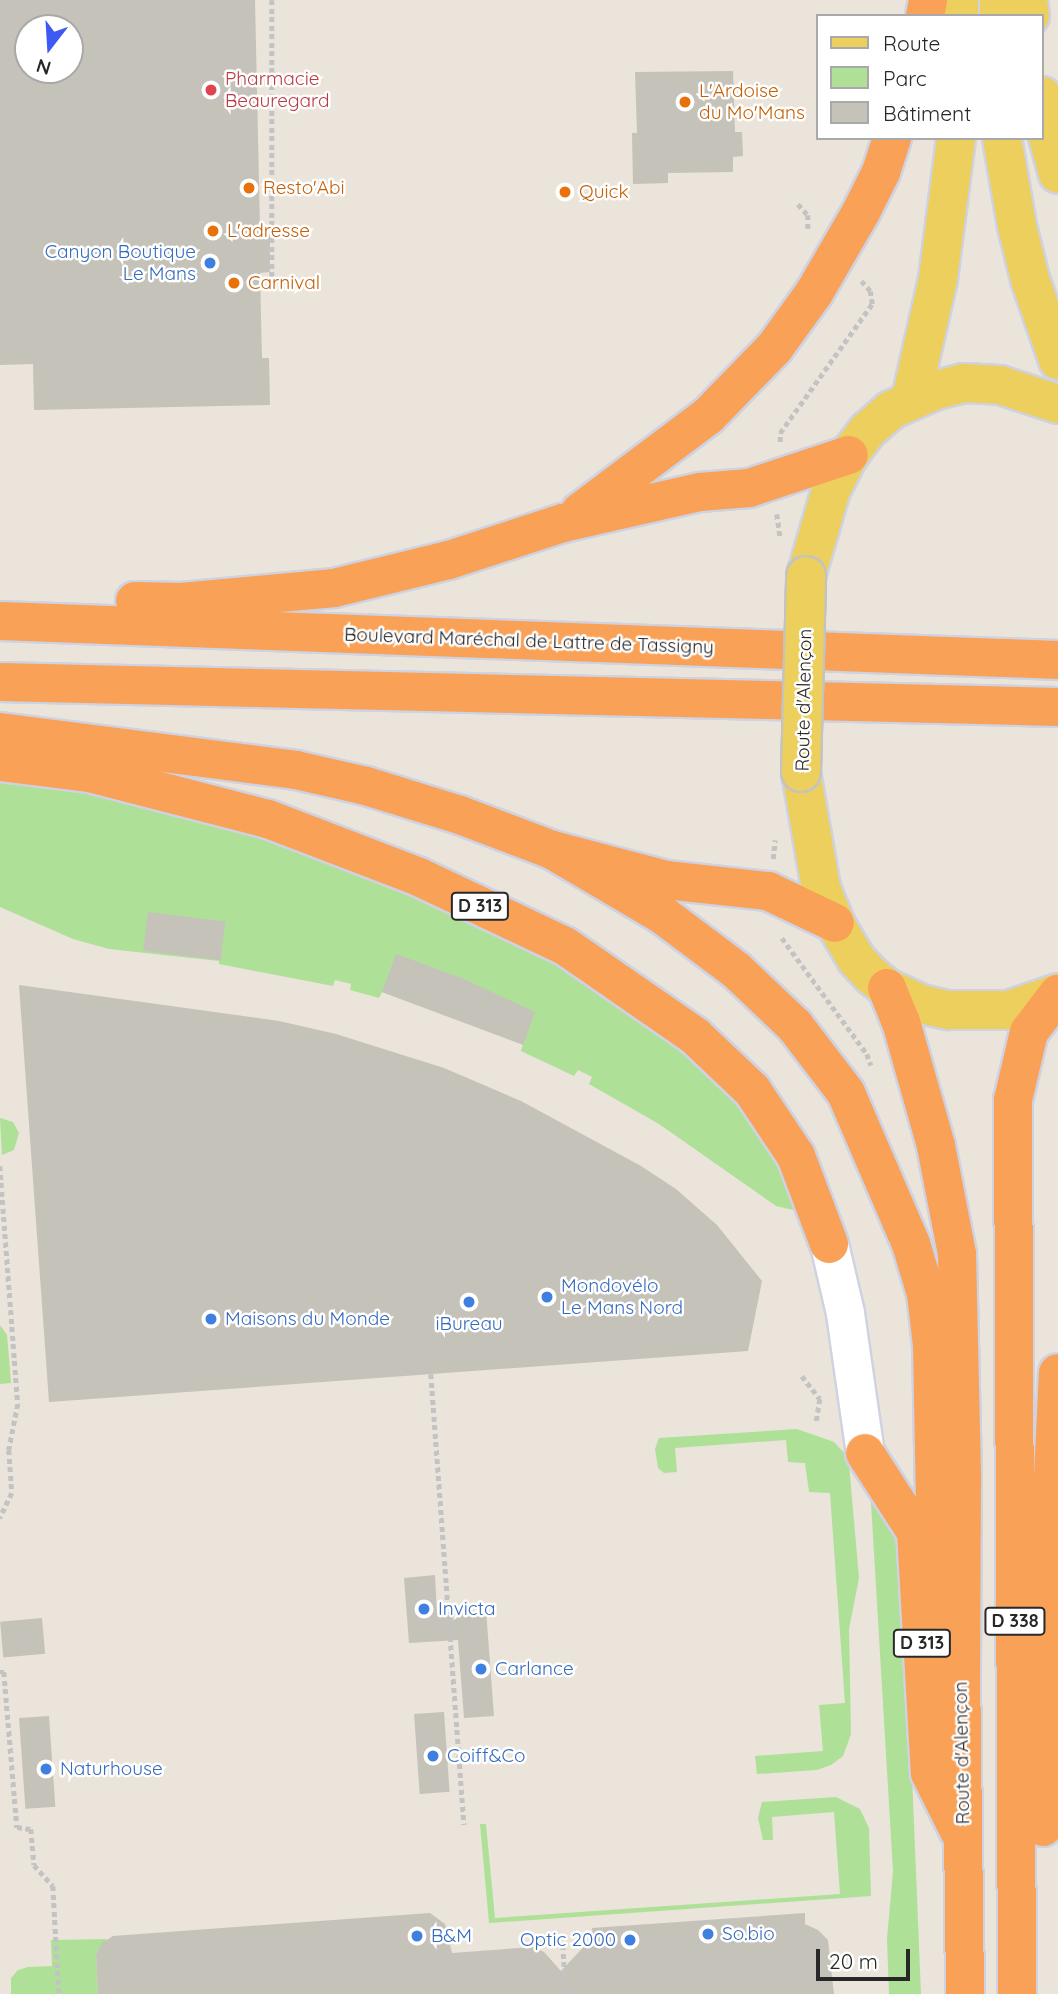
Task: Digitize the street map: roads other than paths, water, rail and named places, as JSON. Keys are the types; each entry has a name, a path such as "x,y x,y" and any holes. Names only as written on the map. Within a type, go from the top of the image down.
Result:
{"highway":[{"path":"563,523 654,459 708,416 775,347 832,261 881,172 891,140"},
{"path":"0,598 181,601 334,588 449,560 563,523 700,492 749,488 849,455"},
{"name":"Boulevard Maréchal de Lattre de Tassigny","path":"0,621 1058,660"},
{"path":"0,682 1058,707"},
{"name":"D 313","path":"0,732 307,773 366,786 460,815 552,850 666,880 768,891 835,923"},
{"name":"D 313","path":"0,762 90,773 268,819 419,877 565,946 695,1036 752,1090 796,1156 829,1244"},
{"name":"D 313","path":"552,850 664,916 736,970 795,1026 846,1093 911,1244 926,1294 932,1345 934,1545 939,1645 961,1665"},
{"name":"D 338","path":"887,988 901,1022 930,1122 957,1254 962,1474 961,1665"},
{"name":"D 338","path":"1017,1994 1013,1100 1029,1032 1058,993"},
{"name":"D 338","path":"1040,1994 1050,1541 1058,1373"},
{"name":"D 313","path":"866,1453 916,1532 930,1773 963,1840"},
{"name":"Route d'Alençon","path":"961,1665 963,1840"},
{"name":"D 338","path":"963,1840 965,1994"}],"main road":[{"path":"1044,111 1058,173"},
{"path":"911,399 938,279 956,140"},
{"path":"1002,140 1020,240 1058,360"},
{"name":"Route d'Alençon","path":"1058,404 1022,390 964,383 911,399 891,410 868,430 849,455 831,490 806,576 801,772 821,888 835,923 856,959 887,988 921,1004 978,1012 1021,1007 1058,993"}],"street":[{"name":"D 313","path":"829,1244 845,1313 866,1453"}],"place":[{"name":"Pharmacie Beauregard","path":"211,90"},
{"name":"L'Ardoise du Mo'Mans","path":"685,102"},
{"name":"Resto'Abi","path":"249,188"},
{"name":"Quick","path":"565,192"},
{"name":"L'adresse","path":"213,231"},
{"name":"Canyon Boutique Le Mans","path":"210,263"},
{"name":"Carnival","path":"234,283"},
{"name":"Mondovélo Le Mans Nord","path":"547,1297"},
{"name":"iBureau","path":"469,1302"},
{"name":"Maisons du Monde","path":"211,1319"},
{"name":"Invicta","path":"424,1609"},
{"name":"Carlance","path":"481,1669"},
{"name":"Coiff&Co","path":"433,1756"},
{"name":"Naturhouse","path":"46,1769"},
{"name":"So.bio","path":"708,1934"},
{"name":"B&M","path":"417,1936"},
{"name":"Optic 2000","path":"630,1940"}]}
